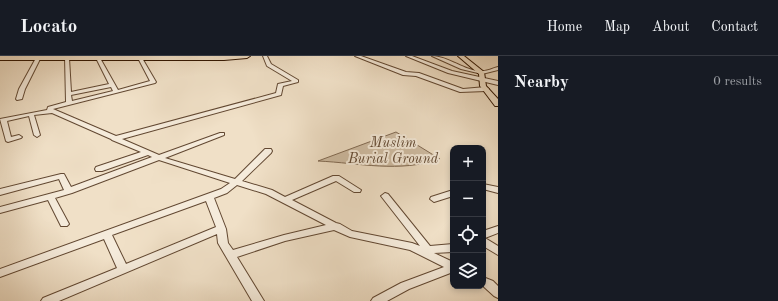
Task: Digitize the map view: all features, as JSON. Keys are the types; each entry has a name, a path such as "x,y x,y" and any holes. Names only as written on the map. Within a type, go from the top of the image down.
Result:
{"main road":[{"path":"0,58 243,56"},
{"path":"461,56 483,76 483,86 498,104"}],"street":[{"path":"114,139 279,94 280,85 296,81 269,65 265,56"},
{"path":"357,56 405,74 417,74 462,92 486,89"},
{"path":"408,56 446,70 483,76 498,68"},
{"path":"434,56 498,83"},
{"path":"19,99 35,58"},
{"path":"67,58 69,103"},
{"path":"96,58 116,92"},
{"path":"19,137 8,140 2,121 50,110 50,108 153,82 140,58"},
{"path":"426,78 446,70"},
{"path":"69,94 112,85"},
{"path":"50,110 159,158 208,175 219,175 270,192 350,234 424,250 450,266"},
{"path":"31,114 37,135"},
{"path":"0,210 69,191 222,134"},
{"path":"0,273 224,191 238,181 268,151"},
{"path":"99,169 147,152"},
{"path":"0,192 61,176 69,191"},
{"path":"286,200 336,178 357,190"},
{"path":"486,187 498,190"},
{"path":"434,199 450,194"},
{"path":"50,196 64,224"},
{"path":"209,196 223,243 258,301"},
{"path":"385,196 424,250"},
{"path":"230,254 284,238 337,226"},
{"path":"486,234 498,229"},
{"path":"47,301 220,230"},
{"path":"107,234 123,270"},
{"path":"486,243 498,251"},
{"path":"424,250 450,248"},
{"path":"377,301 405,286 450,269"},
{"path":"486,282 498,293"}],"green space":[{"name":"Muslim Burial Ground","path":"396,132 440,159 410,166 379,166 318,161"}]}
